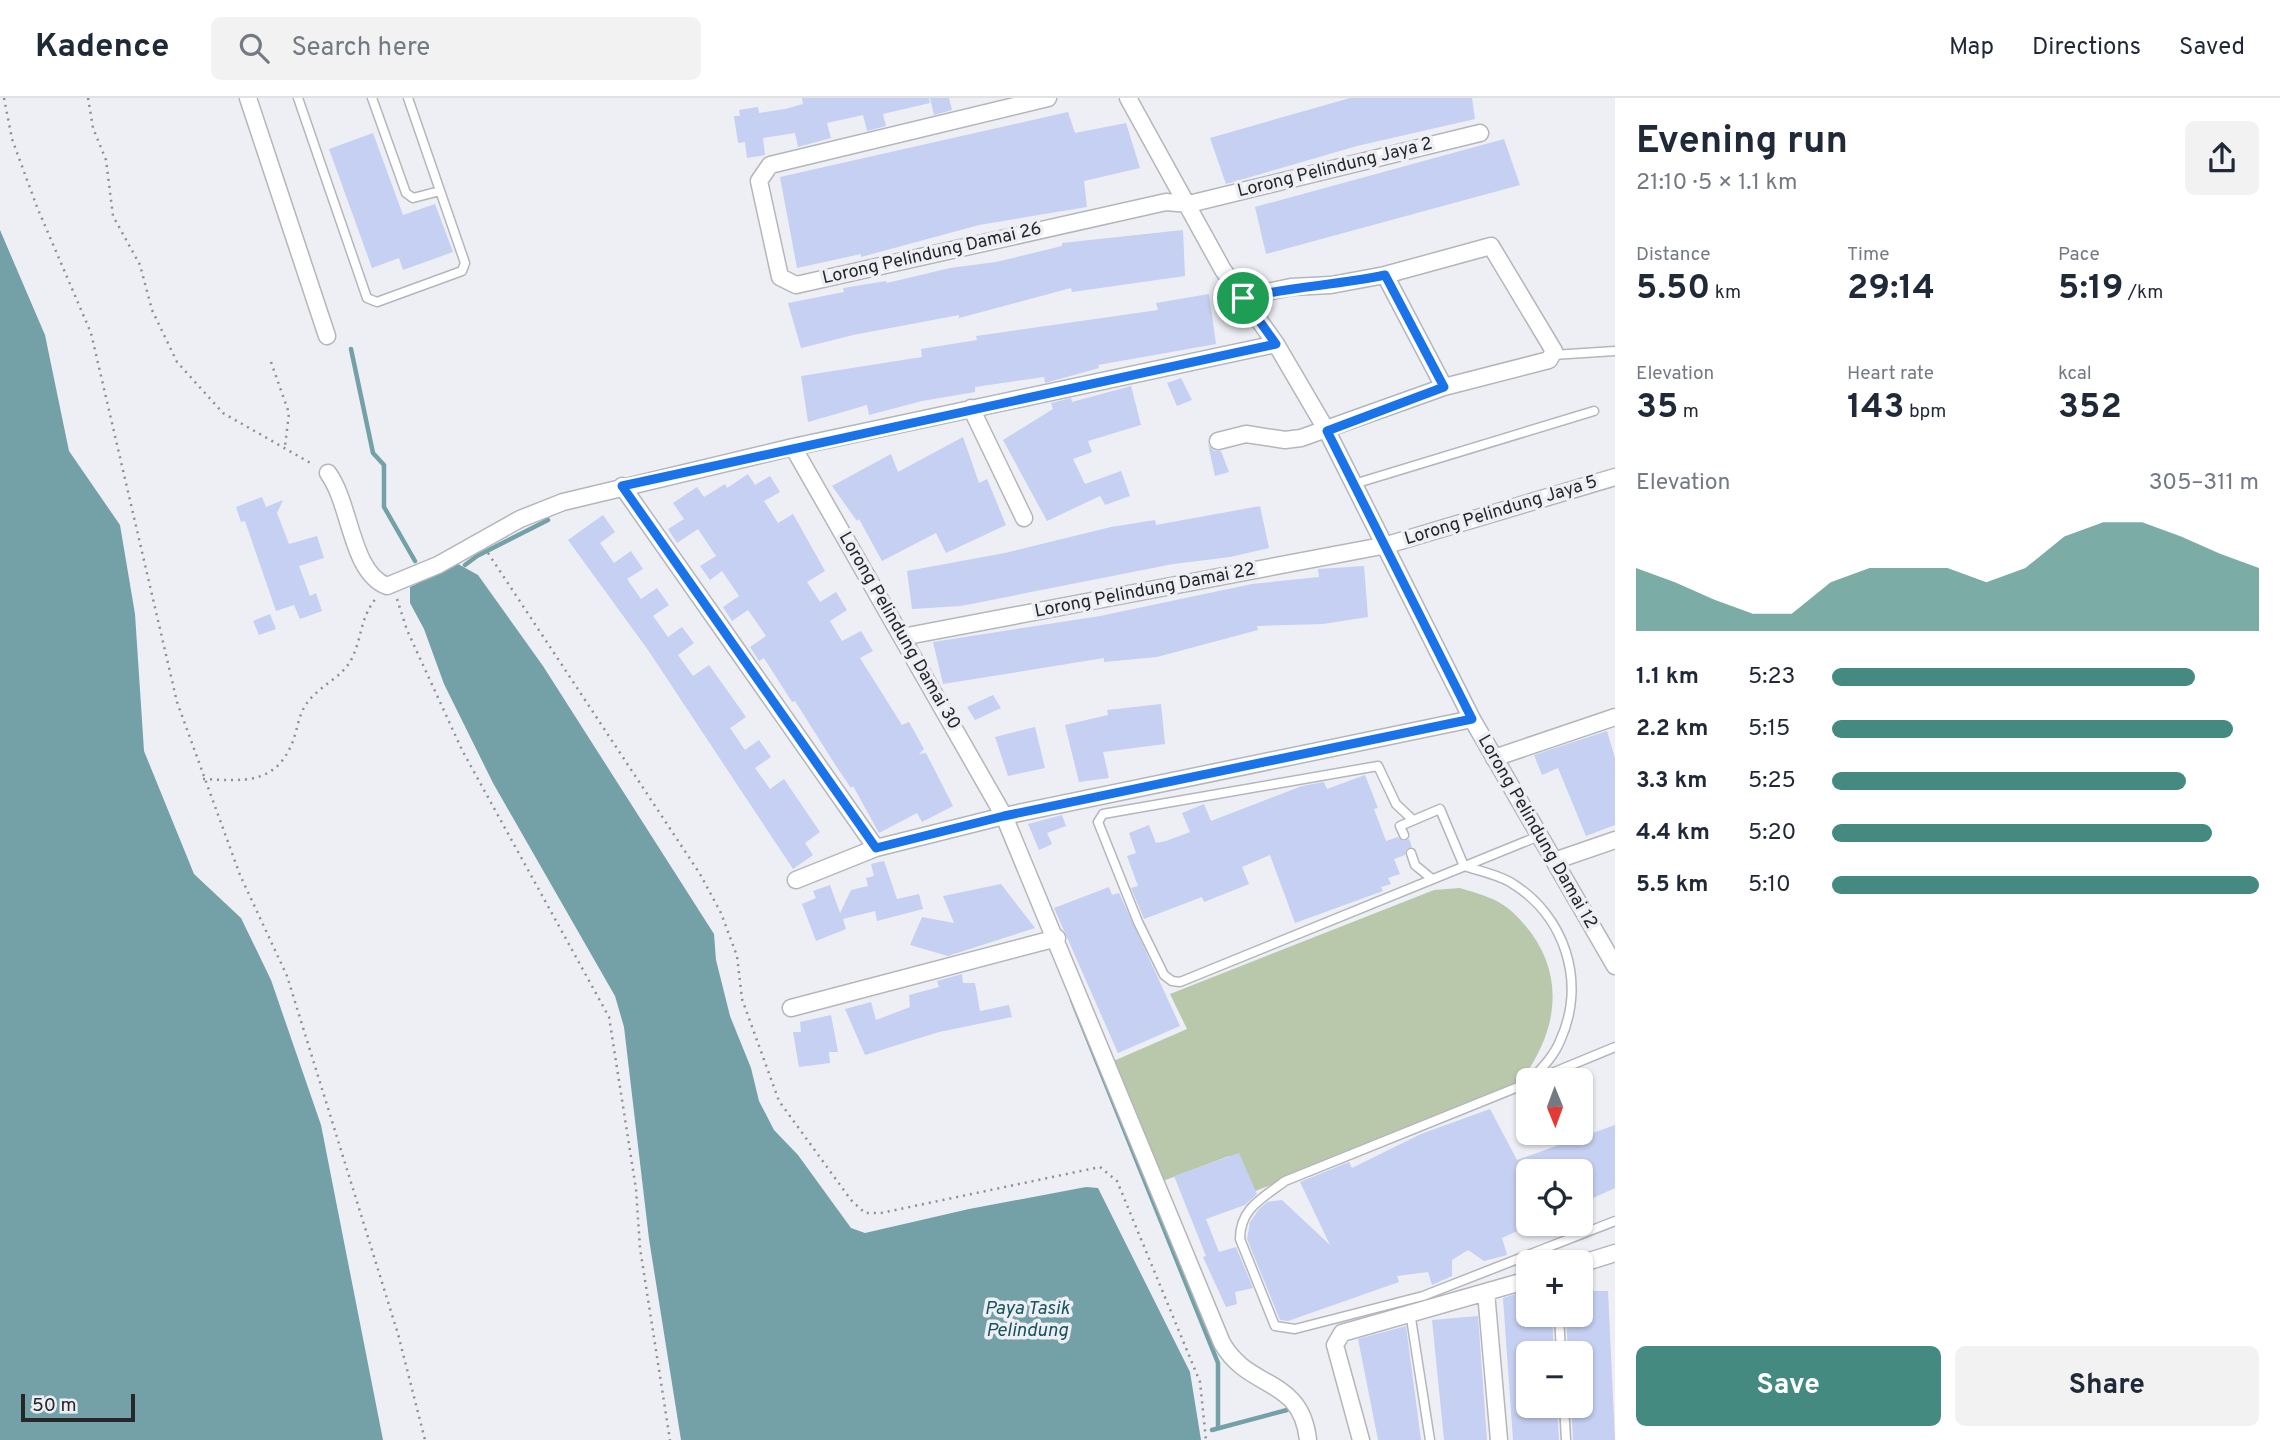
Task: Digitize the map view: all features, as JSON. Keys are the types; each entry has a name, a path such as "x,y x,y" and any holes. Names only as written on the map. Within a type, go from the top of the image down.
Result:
{"street":[{"path":"248,98 327,336"},
{"name":"Lorong Pelindung Damai 26","path":"1048,98 770,165 760,175 759,181 780,277 796,285 1166,202 1189,204"},
{"name":"Lorong Pelindung Damai 12","path":"1128,98 1189,204 1223,270 1276,344 1327,431 1387,545 1472,719 1614,961"},
{"name":"Lorong Pelindung Jaya 2","path":"1189,204 1480,133"},
{"path":"1218,441 1246,434 1293,440 1327,431 1444,387 1549,360 1553,355 1552,344 1494,248 1483,246 1385,275 1331,285 1291,286 1243,298"},
{"path":"1385,275 1444,387"},
{"path":"328,473 342,498 364,566 378,583 387,586 438,565 520,519 563,502 793,447 1276,344"},
{"path":"971,408 1024,518"},
{"name":"Lorong Pelindung Damai 30","path":"793,447 1004,816 1057,938 1222,1343 1236,1363 1293,1398 1307,1424 1308,1440"},
{"name":"Lorong Pelindung Jaya 5","path":"1387,545 1615,477"},
{"path":"622,486 876,848"},
{"name":"Lorong Pelindung Damai 22","path":"902,637 1387,545"},
{"path":"1494,758 1615,717"},
{"path":"796,880 876,848 1004,816 1472,719"},
{"path":"1554,861 1615,840"},
{"path":"791,1008 1057,938"},
{"path":"1593,1260 1615,1253"},
{"path":"1361,1440 1335,1345 1338,1339 1349,1329 1516,1283"},
{"path":"1486,1292 1499,1440"}],"lane":[{"path":"298,98 367,298 377,302 462,271 465,263 408,98"},
{"path":"372,98 406,193 413,198 440,191"},
{"path":"1553,355 1615,351"},
{"path":"1354,484 1594,411"},
{"path":"1413,820 1396,804 1383,771 1378,766 1371,766 1102,814 1098,822 1138,922 1164,975 1171,981 1180,982 1539,836"},
{"path":"1404,835 1400,826 1440,809 1464,866 1506,880 1539,904 1552,918 1571,970 1574,999 1559,1043 1541,1068"},
{"path":"1411,853 1415,865 1432,879"},
{"path":"1563,1068 1615,1047"},
{"path":"1516,1087 1285,1181 1252,1205 1240,1232 1240,1239 1275,1326 1286,1329 1423,1296 1615,1221"},
{"path":"1410,1312 1430,1440"},
{"path":"1565,1418 1566,1440"}],"path":[{"path":"4,98 12,139 91,333 174,690 240,876 287,976 398,1334 425,1440"},
{"path":"88,98 93,128 106,160 113,216 139,265 152,310 177,362 223,413 328,473"},
{"path":"271,362 289,413 285,448"},
{"path":"489,555 700,874 721,913 737,956 745,1010 779,1101 852,1199 864,1213 881,1213 1100,1167 1117,1181 1200,1382 1206,1440"},
{"path":"403,579 397,599 407,630 461,750 609,1017 636,1189 640,1248 670,1440"},
{"path":"204,779 257,779 273,771 288,755 304,707 317,691 340,674 353,657 365,612 387,586"}],"green space":[{"path":"1460,888 1504,905 1528,929 1542,951 1550,973 1553,996 1550,1019 1532,1065 1530,1068 1516,1068 1516,1087 1248,1194 1229,1156 1163,1181 1109,1063 1187,1029 1170,994 1434,890"}],"water":[{"path":"0,230 45,335 69,451 120,525 135,614 144,751 194,874 241,918 271,980 321,1125 383,1440 0,1440"},
{"name":"Paya Tasik Pelindung","path":"458,564 478,575 543,666 714,934 716,960 730,1016 751,1068 759,1101 774,1130 798,1155 851,1228 865,1233 969,1209 1086,1187 1098,1188 1190,1372 1201,1440 681,1440 649,1239 624,1027 615,996 493,783 444,684 424,629 410,603 410,587"}],"building":[{"path":"802,98 929,98 930,103 883,114 886,126 867,131 863,115 827,123 831,138 798,147 795,133 763,138 765,155 747,158 745,142 738,143 734,116 740,116 739,110 758,107 759,113 785,109 803,104"},
{"path":"930,98 949,98 952,110 934,115"},
{"path":"1350,98 1472,98 1475,119 1357,146 1226,184 1210,138"},
{"path":"1068,112 1075,133 1126,123 1140,168 1084,181 1087,207 979,225 861,257 861,254 797,268 780,177"},
{"path":"373,133 403,215 435,204 453,252 403,270 399,258 372,268 329,149"},
{"path":"1504,139 1520,185 1266,254 1255,207"},
{"path":"1183,230 1185,276 1072,292 1071,288 959,318 959,315 853,335 801,348 788,303 844,292 843,288 886,281 887,283 950,268 996,262 1062,246 1062,243"},
{"path":"1209,294 1216,344 1098,365 1099,368 1045,383 1044,377 975,387 975,392 922,401 869,415 867,405 808,422 801,376 922,357 921,349 977,340 976,336 1158,310 1156,303"},
{"path":"1181,378 1192,400 1177,406 1167,383"},
{"path":"1131,386 1141,425 1088,441 1092,452 1073,459 1085,484 1121,471 1130,496 1105,505 1100,496 1047,521 1003,440 1053,409 1051,403 1071,398 1072,402"},
{"path":"963,437 979,483 987,479 1006,525 946,553 936,533 882,561 859,519 857,521 832,486 891,454 898,472"},
{"path":"1208,444 1214,451 1221,451 1229,472 1215,476"},
{"path":"748,474 755,485 770,476 780,492 764,501 778,523 793,514 825,571 807,582 820,602 836,592 847,610 830,621 842,641 861,631 873,651 860,658 902,725 909,722 924,749 919,754 926,753 953,806 922,822 917,813 879,833 853,786 851,788 795,701 792,702 764,658 759,661 750,647 766,636 748,610 732,621 723,607 739,596 722,571 710,580 700,566 716,556 698,529 677,543 668,529 684,519 673,503 697,487 704,497 725,484 727,488"},
{"path":"262,497 266,507 283,500 277,513 289,544 317,536 324,558 299,566 310,596 316,593 322,611 300,619 294,605 276,611 245,521 241,522 236,507"},
{"path":"1260,506 1269,548 961,606 912,609 907,571 1005,553 1111,527 1155,520 1156,525"},
{"path":"603,515 615,532 600,543 614,563 631,551 643,569 627,579 641,599 657,588 669,605 653,616 668,637 682,627 694,643 678,655 693,676 709,665 746,717 730,728 745,750 759,740 771,757 755,768 770,789 784,779 820,832 805,843 813,855 793,869 648,650 568,540"},
{"path":"1364,566 1368,617 1323,624 1257,626 1258,630 1157,657 1104,662 1104,658 943,684 933,642 1100,616 1252,584 1319,577 1318,569"},
{"path":"270,614 276,629 259,635 253,621"},
{"path":"993,695 1001,708 975,720 967,707"},
{"path":"1161,704 1165,744 1103,752 1109,778 1079,782 1065,725 1108,715 1107,710"},
{"path":"1035,727 1045,768 1008,776 995,737"},
{"path":"1607,731 1615,758 1615,825 1586,836 1558,768 1542,775 1534,755"},
{"path":"1365,775 1378,808 1374,809 1386,841 1398,837 1403,841 1409,839 1412,847 1406,849 1405,855 1394,859 1400,874 1388,878 1391,884 1381,887 1383,891 1295,923 1270,855 1242,867 1249,884 1204,902 1202,897 1144,919 1131,888 1138,886 1127,856 1136,853 1129,833 1149,825 1156,843 1166,841 1190,832 1182,813 1204,804 1211,821 1302,786 1324,782 1327,789"},
{"path":"1062,815 1066,826 1047,833 1052,844 1039,850 1028,824"},
{"path":"884,861 897,899 919,894 923,909 877,921 875,911 843,919 846,929 816,941 802,904 816,898 813,891 830,885 840,913 851,890 868,886 866,878 874,876 871,864"},
{"path":"1001,884 1035,928 948,956 910,945 922,917 954,923 943,896"},
{"path":"1109,887 1112,895 1119,893 1180,1026 1118,1053 1054,908"},
{"path":"962,974 963,983 975,983 980,1011 1009,1005 1012,1017 939,1032 865,1055 845,1009 871,1002 876,1020 910,1007 909,995 939,987 937,981"},
{"path":"831,1015 838,1052 829,1052 830,1063 799,1067 793,1032 801,1032 800,1022"},
{"path":"1490,1109 1516,1159 1516,1232 1502,1238 1507,1255 1484,1261 1468,1250 1452,1260 1452,1276 1432,1285 1428,1272 1397,1276 1399,1282 1288,1321 1280,1320 1247,1239 1250,1222 1259,1209 1267,1202 1282,1200 1330,1245 1300,1182 1349,1162 1352,1168 1421,1134"},
{"path":"1615,1125 1615,1188 1593,1198 1593,1159 1520,1159 1559,1145 1593,1145 1593,1133"},
{"path":"1239,1153 1257,1194 1245,1205 1206,1219 1219,1252 1236,1247 1253,1288 1235,1292 1237,1304 1226,1307 1203,1257 1206,1256 1174,1176"},
{"path":"1593,1291 1608,1291 1615,1440 1573,1440 1572,1418 1593,1418 1593,1341 1567,1341 1567,1327 1593,1327"},
{"path":"1516,1294 1516,1327 1553,1327 1553,1341 1516,1341 1516,1418 1558,1418 1559,1440 1513,1440 1503,1298"},
{"path":"1478,1316 1487,1440 1444,1440 1432,1320"},
{"path":"1406,1326 1421,1440 1378,1440 1358,1339"}],"waterway":[{"path":"351,349 373,453 384,465 384,507 415,561"},
{"path":"465,565 477,556 548,520"},
{"path":"1072,1000 1218,1363 1218,1428"},
{"path":"1212,1430 1287,1410"}],"route":[{"path":"1385,275 1444,387 1327,431 1387,545 1430,638 1472,719 1004,816 876,848 622,486 1126,374 1276,344 1243,298 1291,286 1331,285 1385,275"}]}
